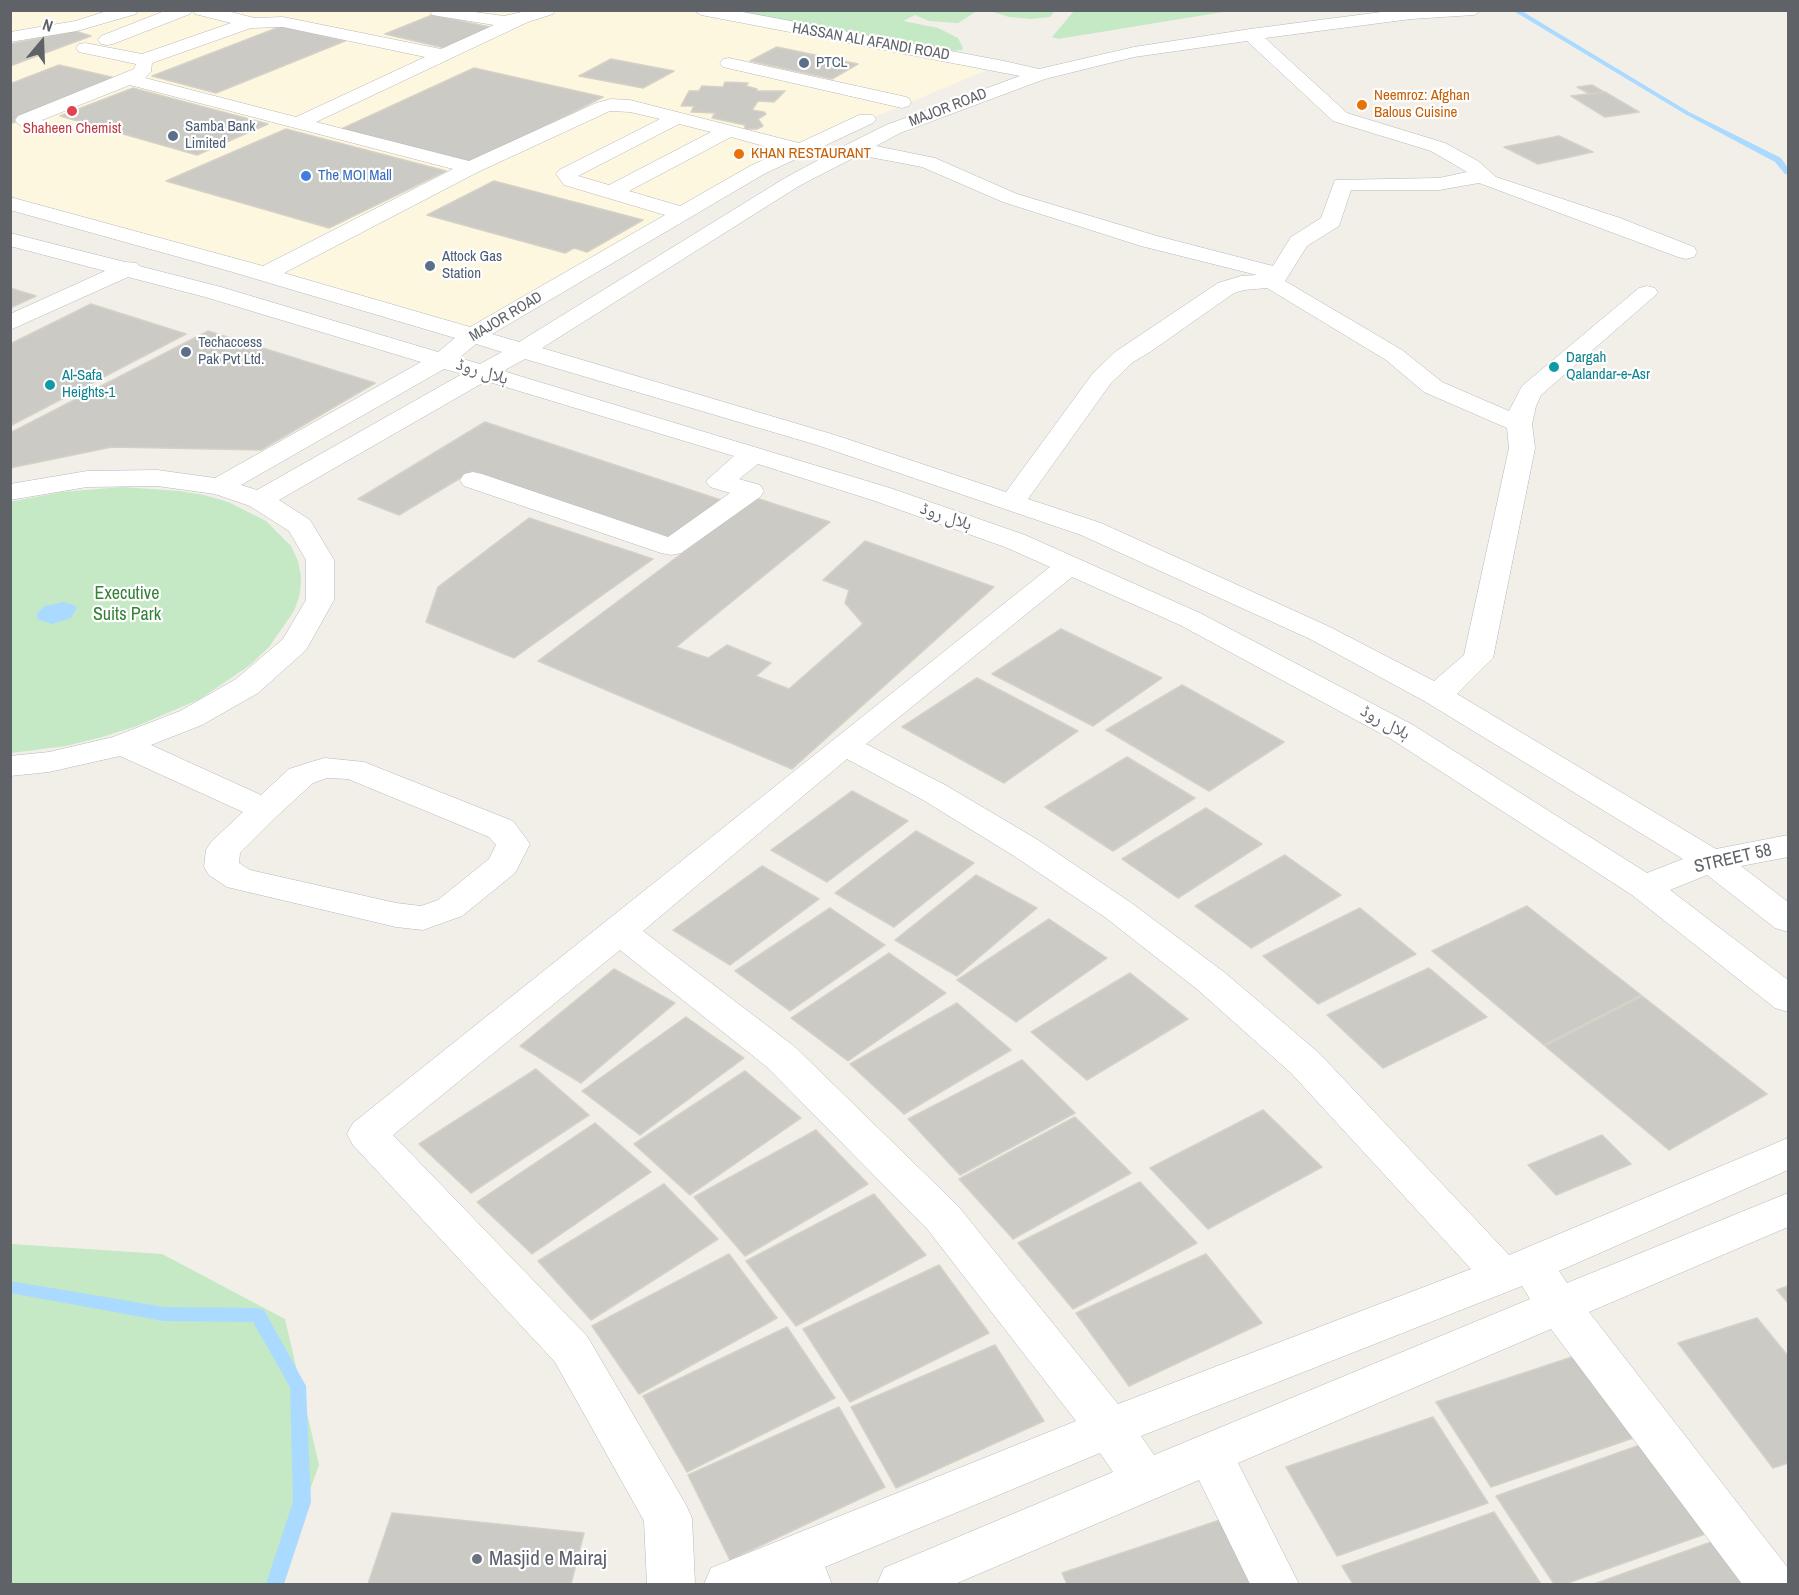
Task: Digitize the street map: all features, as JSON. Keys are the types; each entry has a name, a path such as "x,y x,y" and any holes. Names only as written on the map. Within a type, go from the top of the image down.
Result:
{"street":[{"path":"10,37 77,26 130,10"},
{"path":"184,10 85,48 139,60 155,57 250,22"},
{"path":"201,10 262,24 283,22 443,55"},
{"path":"298,123 522,19 547,10"},
{"name":"HASSAN ALI AFANDI ROAD","path":"701,10 1004,66 1039,75"},
{"name":"MAJOR ROAD","path":"961,80 1072,47 1151,31 1308,10"},
{"name":"MAJOR ROAD","path":"260,500 522,350 792,182 892,129 1039,75 1134,52 1409,12 1474,10"},
{"path":"438,11 479,19 504,21 522,19"},
{"path":"114,54 220,15"},
{"path":"1250,34 1340,117 1438,147 1471,165 1481,176 1500,186 1612,223 1686,252"},
{"path":"49,130 25,120 128,79 144,68 139,60"},
{"name":"MAJOR ROAD","path":"219,487 442,360 472,336 757,170 911,98 729,63"},
{"path":"128,79 471,168"},
{"path":"265,274 471,168 603,107 630,106 800,149"},
{"path":"677,118 566,174 571,181 682,213"},
{"path":"612,192 728,131"},
{"path":"855,148 927,162 1010,198 1276,277"},
{"path":"1481,176 1431,184 1342,184 1331,221 1299,242 1276,277 1276,285 1394,356 1433,387 1519,424"},
{"name":"ہلال روڈ","path":"10,203 265,274 826,440 1091,529 1320,633 1437,695 1711,861 1788,920"},
{"name":"ہلال روڈ","path":"10,239 129,268 482,372 881,494 1015,541 1190,620 1402,732 1644,887 1788,999"},
{"path":"10,323 129,268"},
{"path":"1013,501 1102,378 1124,357 1142,347 1226,288 1276,277"},
{"path":"1437,695 1478,658 1522,448 1519,424 1523,406 1531,391 1647,292"},
{"path":"473,480 671,547 751,491 719,481 754,454"},
{"path":"10,492 99,479 157,478 219,487 260,500 300,526 320,560 320,600 295,644 247,686 191,718 123,745 49,762 10,766"},
{"path":"671,1584 668,1518 571,1349 367,1134 620,931 844,745 1070,565"},
{"path":"123,745 265,809"},
{"path":"844,745 935,793 1026,848 1118,910 1211,981 1305,1063 1479,1249 1516,1270 1558,1305 1772,1584"},
{"path":"325,768 353,769 501,829 513,844 503,865 450,908 423,918 396,915 239,879 221,867 223,849 265,809 301,776 325,768"},
{"name":"STREET 58","path":"1644,887 1711,861 1788,846"},
{"path":"620,931 781,1057 943,1218 1109,1428 1146,1482"},
{"path":"728,1584 797,1572 1109,1428 1516,1270 1788,1153"},
{"path":"901,1584 1788,1209"},
{"path":"1210,1455 1275,1584"}],"shaded area":[{"path":"10,11 701,11 999,65 824,138 472,336 11,201"}],"green space":[{"path":"725,11 977,11 958,23 929,21 915,15 903,21 938,28 958,38 962,50 951,51"},
{"path":"990,11 1055,11 1050,17 1031,19 1009,17"},
{"path":"1074,11 1229,11 1058,39 1052,37"},
{"name":"Executive Suits Park","path":"122,487 204,495 228,502 266,521 291,546 298,561 301,577 300,594 294,611 269,647 250,665 200,699 137,726 102,737 66,746 11,753 10,502 62,492"},
{"path":"11,1244 162,1254 285,1319 319,1465 275,1584 11,1584"}],"water":[{"path":"64,602 77,608 71,618 52,624 37,619 37,613 45,606"}],"building":[{"path":"432,15 495,28 449,49 385,34"},
{"path":"282,26 345,41 216,93 152,76"},
{"path":"75,31 91,36 10,66 10,44"},
{"name":"PTCL","path":"777,47 858,64 832,79 750,61"},
{"path":"611,59 674,71 643,88 579,76"},
{"path":"59,65 120,79 10,124 10,84"},
{"path":"474,68 603,97 473,163 339,130"},
{"path":"725,82 748,83 746,86 757,89 756,91 785,91 774,102 758,101 752,110 766,114 758,119 763,126 757,129 745,129 745,125 712,118 715,113 691,112 694,106 681,106 689,91 699,91 702,86 723,87"},
{"path":"1592,85 1604,92 1590,94 1577,87"},
{"path":"133,88 268,124 197,155 60,116"},
{"path":"1605,92 1639,112 1605,117 1571,96"},
{"name":"The MOI Mall","path":"286,129 446,171 329,228 166,181"},
{"path":"1559,136 1593,152 1538,164 1504,147"},
{"path":"494,181 643,220 587,252 574,248 565,253 427,215"},
{"path":"10,288 36,296 10,308"},
{"name":"Al-Safa Heights-1","path":"91,304 186,334 10,426 10,344"},
{"path":"208,331 375,383 261,450 112,447 10,468 10,433"},
{"path":"485,422 724,501 671,538 472,471 399,515 358,499"},
{"path":"756,498 830,522 676,647 708,658 727,645 771,663 756,676 789,689 863,624 845,603 849,590 823,580 865,541 994,587 792,769 538,661"},
{"path":"529,518 653,559 514,658 426,622 438,587"},
{"path":"1061,629 1162,678 1093,726 992,674"},
{"path":"977,678 1078,731 1004,783 902,727"},
{"path":"1182,685 1284,742 1209,791 1106,730"},
{"path":"1127,757 1195,798 1113,851 1045,807"},
{"path":"852,791 908,821 827,882 771,850"},
{"path":"1206,808 1262,844 1178,898 1122,859"},
{"path":"916,831 974,863 894,927 835,893"},
{"path":"1285,855 1341,895 1251,948 1195,906"},
{"path":"762,866 819,899 730,965 673,930"},
{"path":"976,875 1037,908 957,976 895,940"},
{"path":"1527,906 1641,995 1544,1045 1432,951"},
{"path":"830,908 885,945 790,1011 735,971"},
{"path":"1360,908 1416,954 1318,1004 1263,956"},
{"path":"1049,919 1107,958 1016,1022 957,980"},
{"path":"889,953 946,993 848,1061 791,1018"},
{"path":"1429,968 1487,1017 1383,1068 1327,1015"},
{"path":"614,969 675,1003 581,1083 520,1046"},
{"path":"1130,973 1188,1019 1087,1080 1031,1032"},
{"path":"1642,996 1767,1094 1669,1150 1545,1046"},
{"path":"957,1003 1011,1050 904,1114 850,1064"},
{"path":"686,1017 744,1058 640,1135 582,1091"},
{"path":"1022,1060 1075,1113 960,1175 908,1119"},
{"path":"536,1069 589,1115 471,1193 419,1144"},
{"path":"745,1071 801,1118 690,1195 634,1144"},
{"path":"1263,1110 1322,1167 1208,1229 1150,1168"},
{"path":"1075,1117 1131,1173 1013,1239 959,1179"},
{"path":"595,1123 651,1172 532,1254 477,1202"},
{"path":"816,1130 868,1184 745,1256 694,1197"},
{"path":"1602,1135 1631,1164 1556,1195 1528,1165"},
{"path":"1140,1182 1197,1243 1073,1309 1018,1243"},
{"path":"664,1184 718,1239 591,1320 538,1261"},
{"path":"874,1194 926,1255 796,1326 746,1261"},
{"path":"729,1254 777,1318 639,1394 592,1326"},
{"path":"1206,1254 1262,1323 1129,1386 1076,1313"},
{"path":"939,1265 989,1333 850,1402 803,1329"},
{"path":"1788,1286 1788,1303 1777,1290"},
{"path":"1757,1318 1788,1356 1788,1463 1773,1468 1678,1343"},
{"path":"787,1327 835,1398 687,1472 643,1396"},
{"path":"995,1345 1044,1421 896,1488 851,1407"},
{"path":"1575,1356 1636,1437 1491,1487 1436,1402"},
{"path":"839,1407 885,1487 730,1560 688,1475"},
{"path":"1433,1417 1488,1503 1337,1556 1286,1467"},
{"path":"1640,1445 1705,1534 1565,1584 1554,1584 1496,1496"},
{"path":"1494,1512 1541,1584 1353,1584 1342,1566"},
{"name":"Masjid e Mairaj","path":"392,1513 584,1533 571,1584 368,1584"},
{"path":"1220,1520 1255,1584 1067,1584 1062,1573"},
{"path":"1711,1542 1743,1584 1594,1584"}],"waterway":[{"path":"1515,10 1687,113 1778,160 1788,172"},
{"path":"10,1287 164,1314 258,1315 298,1386 302,1502 275,1584"}],"place":[{"name":"PTCL","path":"804,63"},
{"name":"Neemroz: Afghan Balous Cuisine","path":"1362,105"},
{"name":"Shaheen Chemist","path":"72,111"},
{"name":"Samba Bank Limited","path":"173,136"},
{"name":"KHAN RESTAURANT","path":"739,154"},
{"name":"The MOI Mall","path":"306,176"},
{"name":"Attock Gas Station","path":"430,266"},
{"name":"Techaccess Pak Pvt Ltd.","path":"186,352"},
{"name":"Dargah Qalandar-e-Asr","path":"1554,367"},
{"name":"Al-Safa Heights-1","path":"50,385"},
{"name":"Masjid e Mairaj","path":"477,1559"}]}
